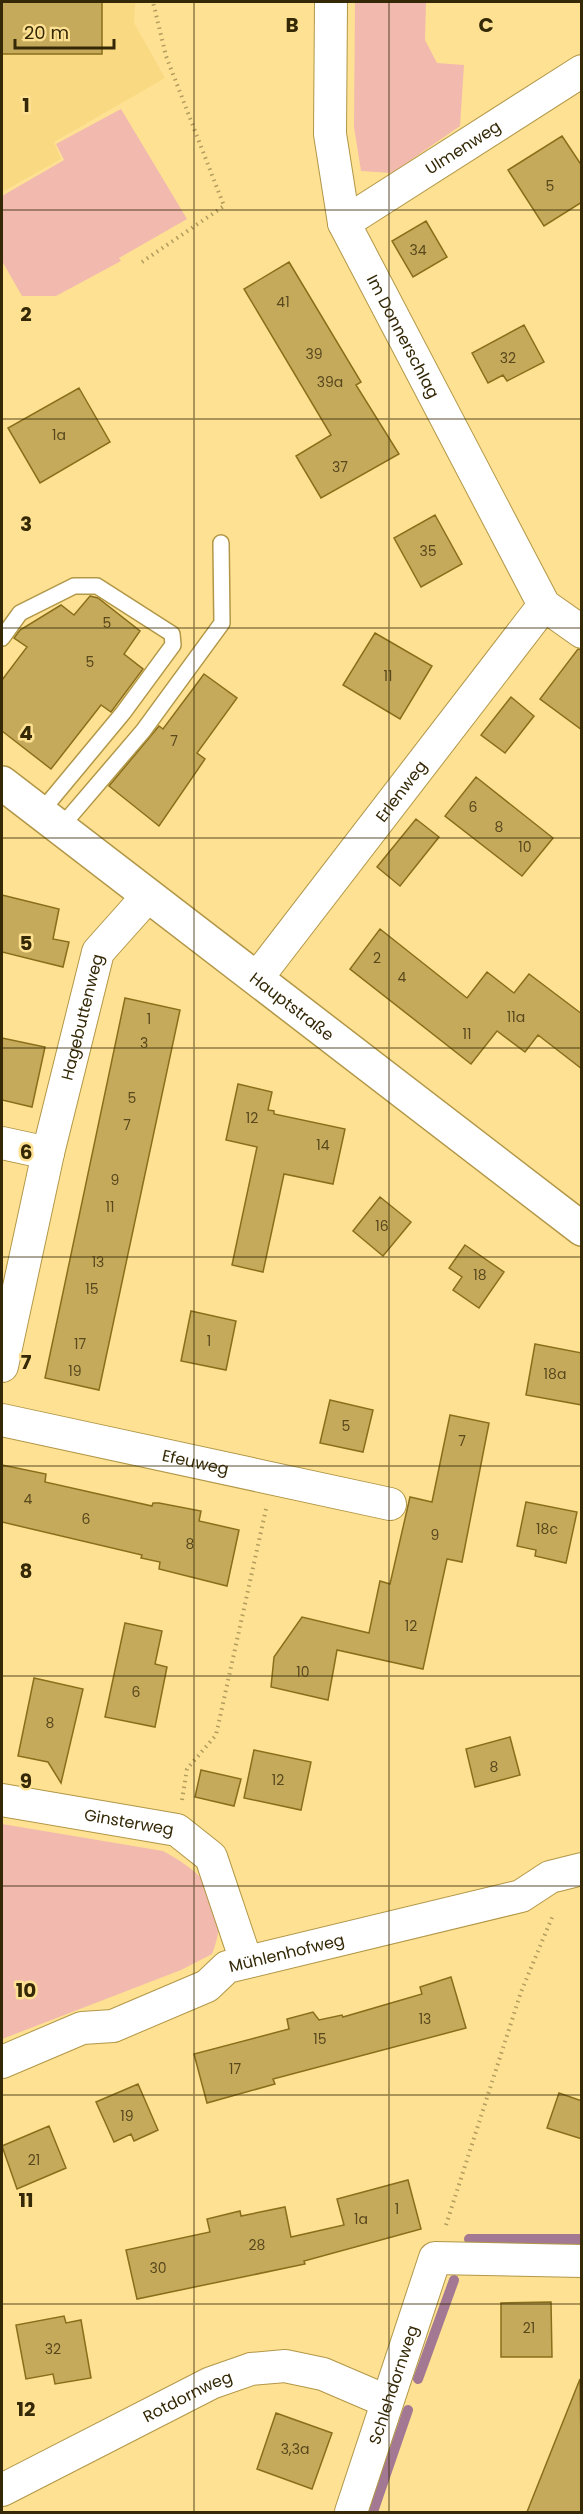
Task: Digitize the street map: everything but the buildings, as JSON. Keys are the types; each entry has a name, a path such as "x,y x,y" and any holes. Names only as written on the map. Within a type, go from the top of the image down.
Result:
{"street":[{"name":"Im Donnerschlag","path":"331,2 330,134 344,223 544,605 582,632"},
{"name":"Ulmenweg","path":"344,223 582,71"},
{"name":"Erlenweg","path":"256,978 544,605"},
{"name":"Hauptstraße","path":"2,783 147,897 582,1229"},
{"name":"Hagebuttenweg","path":"2,1366 48,1153 98,952 147,897"},
{"path":"2,1143 48,1153"},
{"name":"Efeuweg","path":"2,1420 390,1504"},
{"name":"Ginsterweg","path":"2,1800 177,1830 211,1857 246,1961"},
{"name":"Mühlenhofweg","path":"2,2062 82,2028 113,2026 207,1986 227,1967 521,1896 550,1877 575,1870"},
{"path":"435,2258 582,2261"},
{"name":"Schlehdornweg","path":"351,2512 435,2258"},
{"name":"Rotdornweg","path":"2,2490 211,2383 251,2369 285,2366 323,2374 386,2401"}],"lane":[{"path":"50,821 143,731 222,623 221,543"},
{"path":"2,638 20,613 74,586 98,586 172,634 173,645 123,713 50,821"}],"path":[{"path":"142,262 224,206 166,56 153,2"},
{"path":"177,1830 187,1769 216,1735 273,1479"},
{"path":"435,2258 521,1992 575,1870"}],"shaded area":[{"path":"2,2 135,2 134,23 165,78 54,142 61,159 2,192"},
{"path":"355,2 426,2 425,40 437,63 464,65 460,126 392,173 361,171 354,127"},
{"path":"121,109 187,219 119,258 121,261 56,296 22,296 2,261 2,196 64,160 56,144"},
{"path":"2,1824 163,1851 179,1860 204,1881 217,1905 219,1920 212,1954 181,1970 2,2039"}],"waterway":[{"path":"469,2239 582,2239"},
{"path":"418,2379 454,2280"},
{"path":"373,2512 408,2410"}]}
